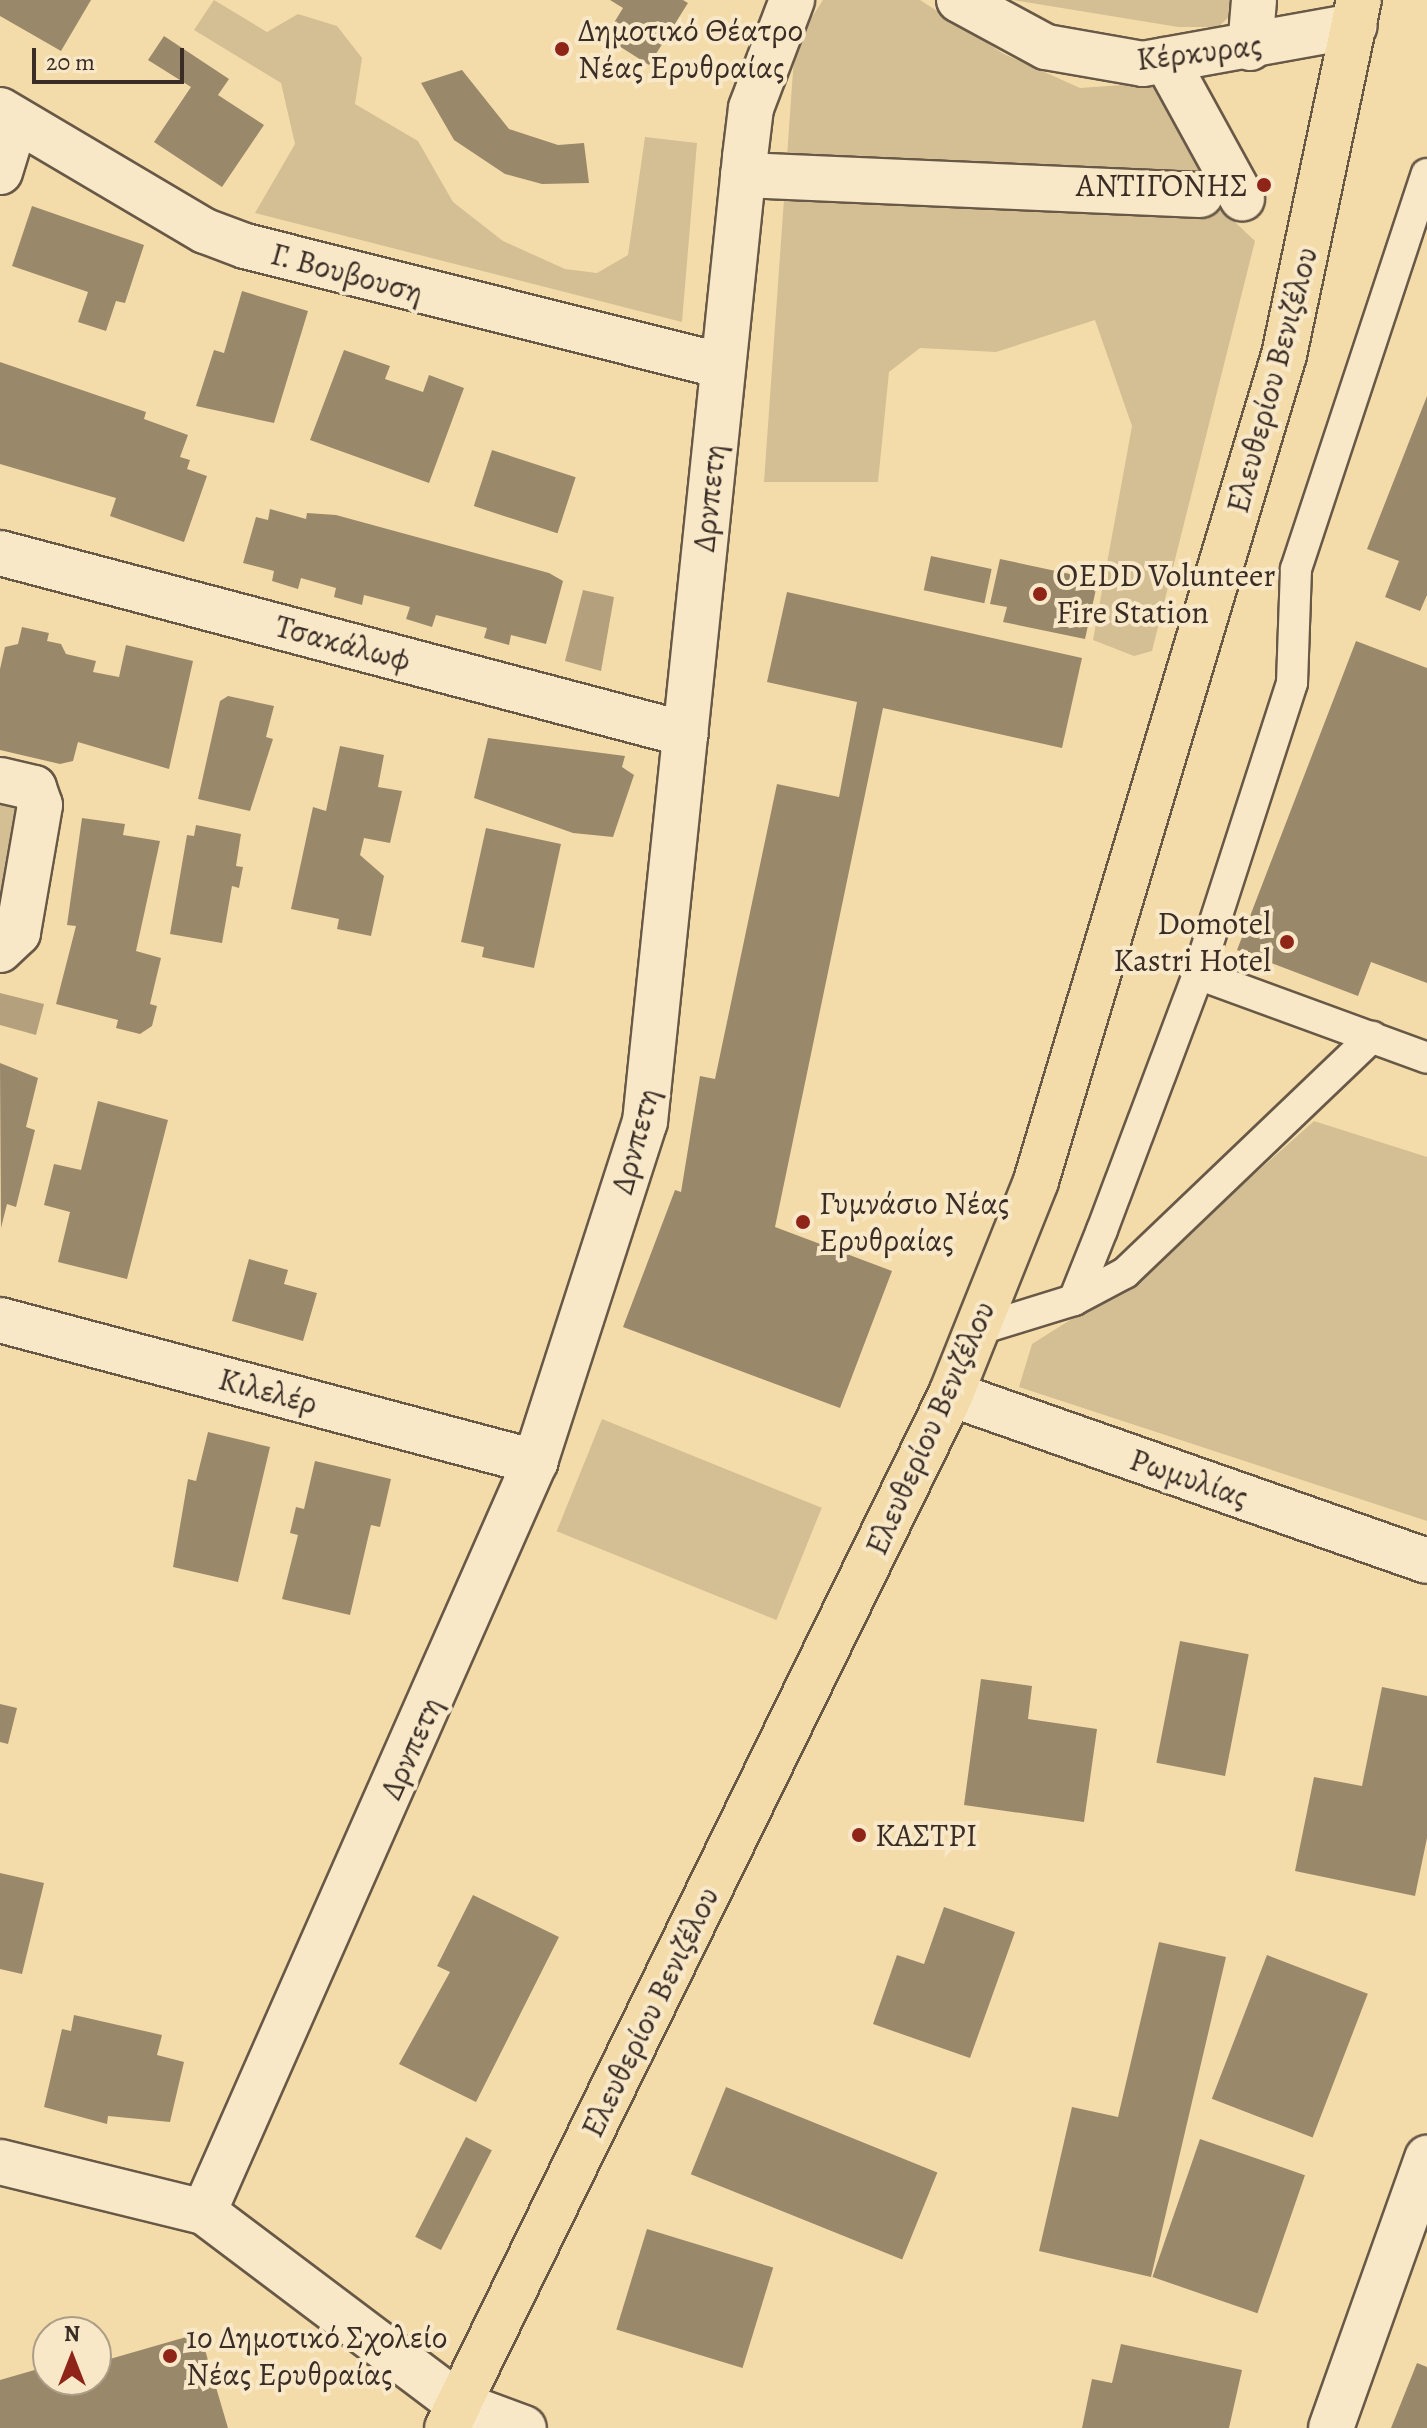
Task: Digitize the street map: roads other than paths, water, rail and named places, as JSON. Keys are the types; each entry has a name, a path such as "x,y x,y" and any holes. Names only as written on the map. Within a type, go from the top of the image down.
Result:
{"main road":[{"name":"Ελευθερίου Βενιζέλου","path":"453,2416 951,1394 1036,1181 1284,355 1357,13"}],"street":[{"name":"Δρνπετη","path":"204,2212 535,1462 645,1122 751,108 792,0"},
{"name":"Κέρκυρας","path":"959,0 1046,47 1094,60 1166,60 1250,48 1357,13"},
{"path":"1250,48 1254,0"},
{"path":"743,175 1222,197 1166,60"},
{"path":"0,172 8,115"},
{"name":"Γ. Βουβουση","path":"8,115 205,231 245,246 722,366"},
{"name":"Τσακάλωφ","path":"0,553 685,734"},
{"path":"0,780 34,788 40,805 18,933 0,950"},
{"name":"Κιλελέρ","path":"0,1320 535,1462"},
{"name":"Ρωμυλίας","path":"951,1394 1427,1561"},
{"path":"1331,2428 1427,2158"},
{"path":"0,2162 204,2212 453,2416 524,2428"}],"lane":[{"path":"1074,1300 1198,974 1292,683 1296,569 1427,174"},
{"path":"1198,974 1427,1058"},
{"path":"977,1330 1074,1300 1125,1273 1372,1037"}],"place":[{"name":"Δημοτικό Θέατρο Νέας Ερυθραίας","path":"562,49"},
{"name":"ΑΝΤΙΓΟΝΗΣ","path":"1264,185"},
{"name":"OEDD Volunteer Fire Station","path":"1040,594"},
{"name":"Domotel Kastri Hotel","path":"1287,942"},
{"name":"Γυμνάσιο Νέας Ερυθραίας","path":"803,1222"},
{"name":"ΚΑΣΤΡΙ","path":"859,1835"},
{"name":"1ο Δημοτικό Σχολείο Νέας Ερυθραίας","path":"170,2356"}]}
